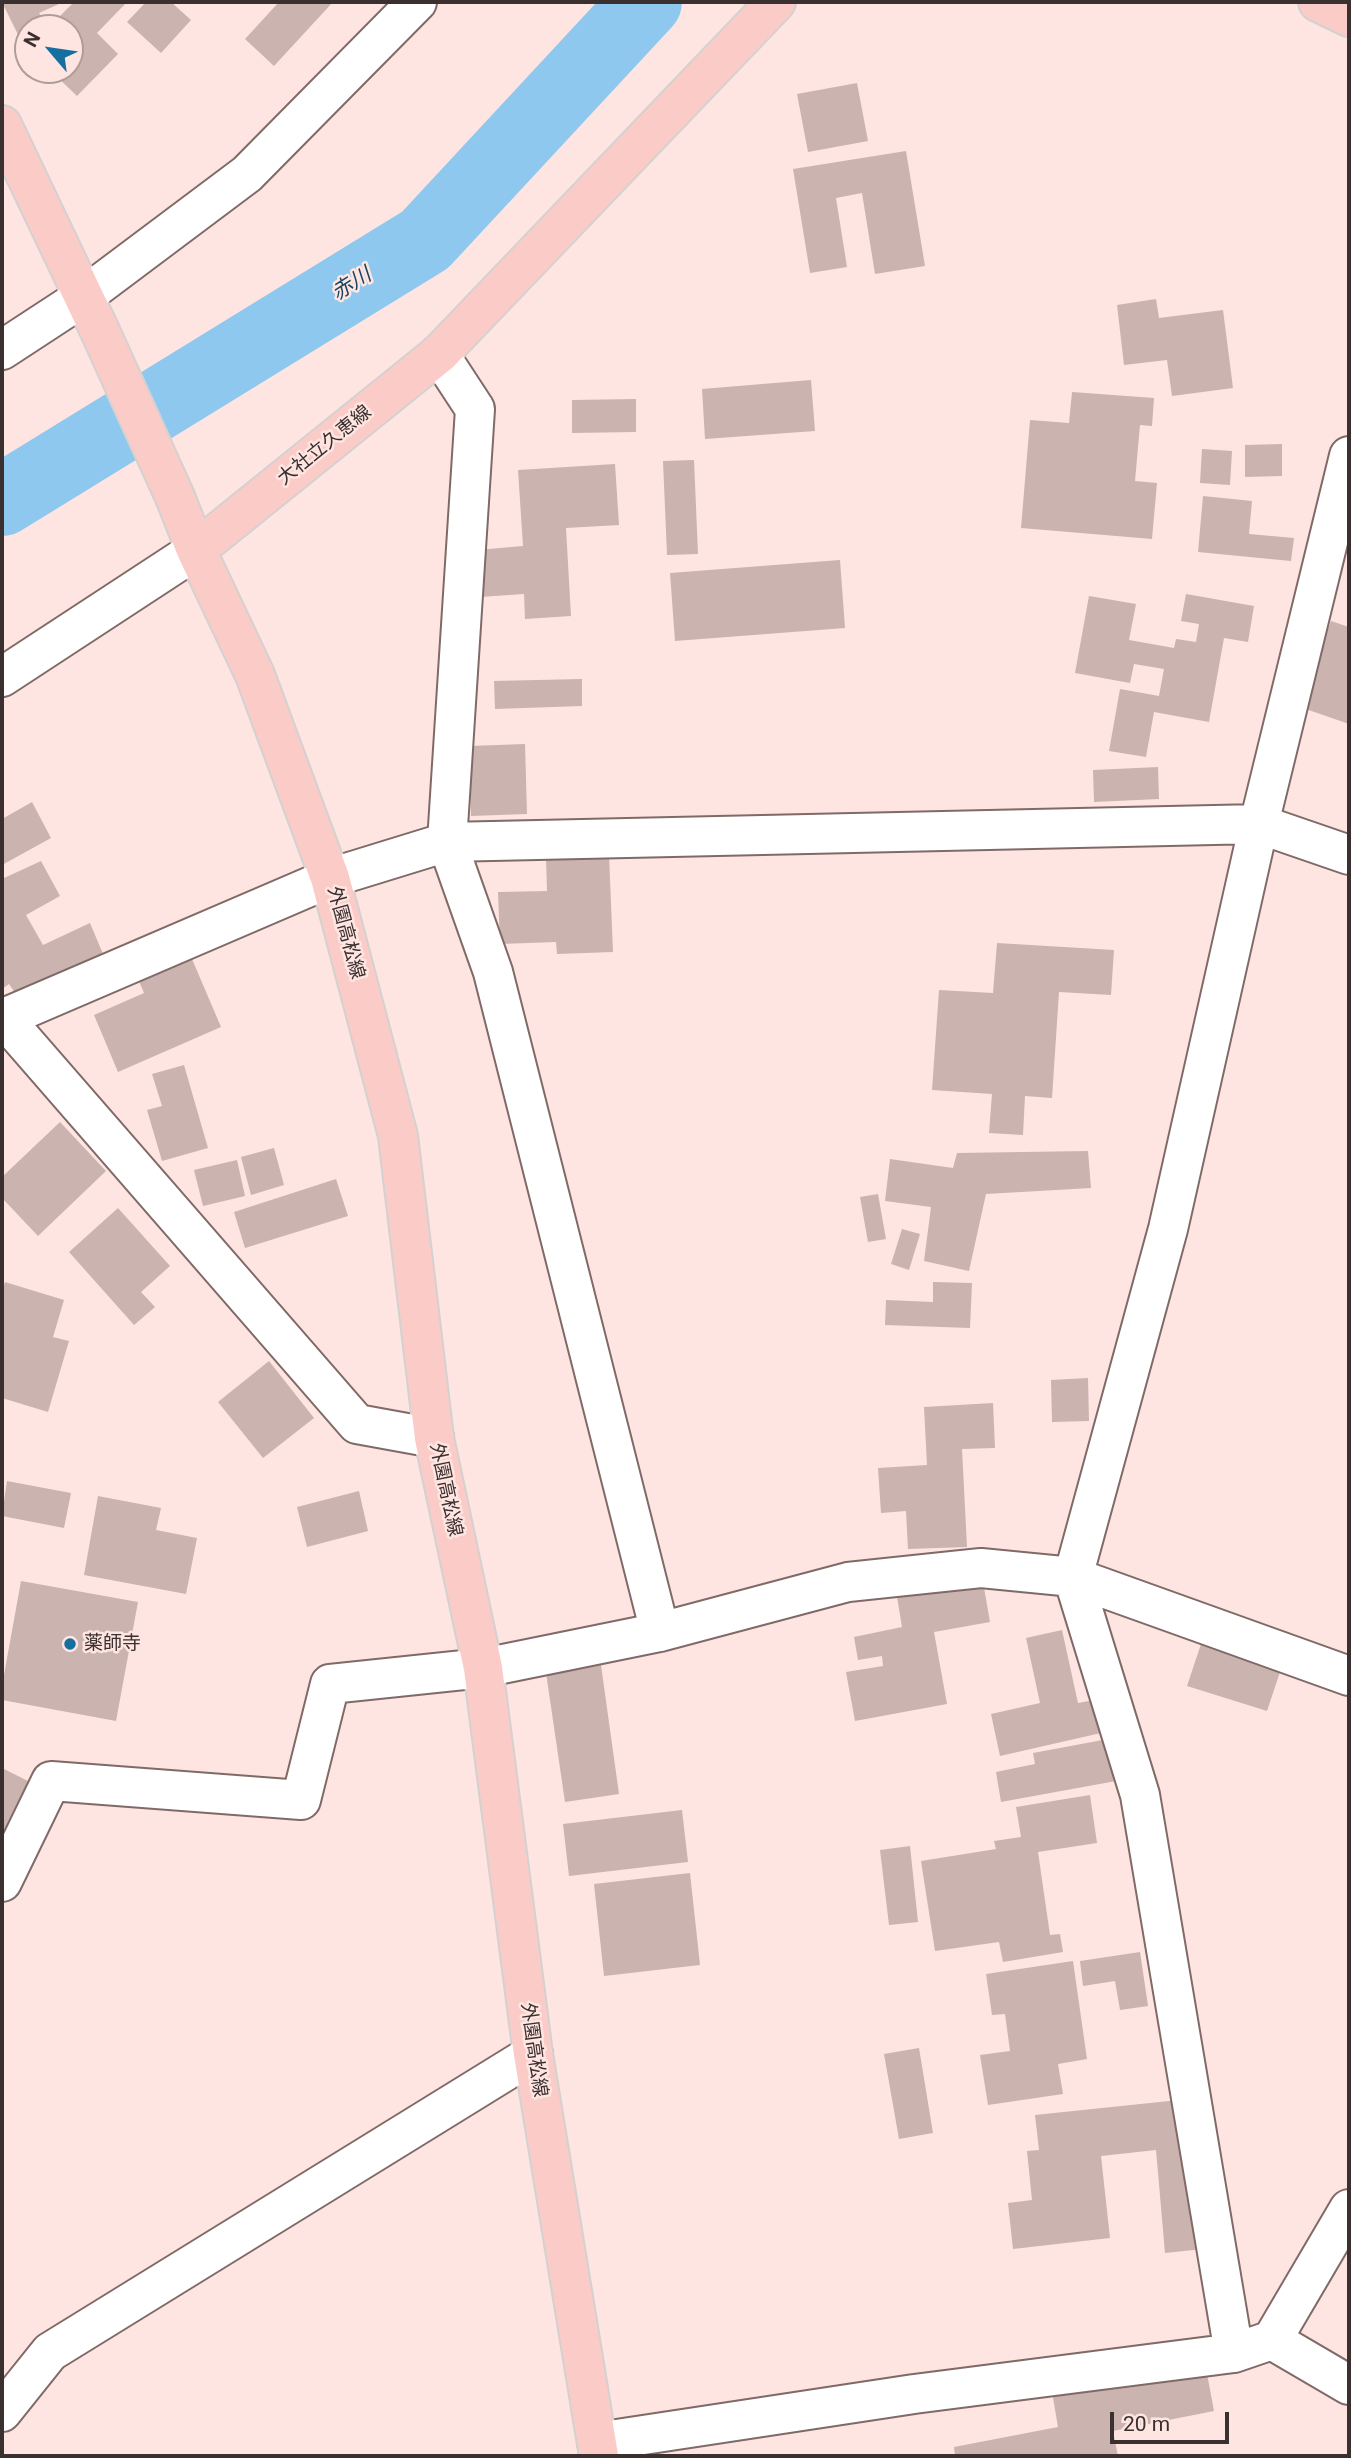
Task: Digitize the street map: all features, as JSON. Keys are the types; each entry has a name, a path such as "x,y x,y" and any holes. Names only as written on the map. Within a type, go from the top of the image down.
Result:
{"main road":[{"name":"大社立久恵線","path":"196,550 439,354 776,2"},
{"path":"1318,2 1349,17"},
{"path":"2,125 175,497 196,550"},
{"name":"外園高松線","path":"196,550 255,675 330,878 398,1136 434,1438 483,1668 533,2054 598,2449"}],"street":[{"path":"2,350 91,313 247,174 417,2"},
{"path":"439,354 475,409 447,842 493,972 660,1632"},
{"path":"1234,2353 1140,1795 1073,1577 1168,1229 1259,824 1349,456"},
{"path":"2,677 196,550"},
{"path":"434,1438 357,1424 3,1017 330,878 447,842 1259,824 1349,855"},
{"path":"2,1882 51,1781 301,1800 330,1684 483,1668 660,1632 848,1582 981,1568 1073,1577 1349,1676"},
{"path":"2,2412 50,2352 533,2054"},
{"path":"598,2449 914,2394 1234,2353 1272,2340 1349,2209"},
{"path":"1272,2340 1349,2385"}],"building":[{"path":"2,2 58,2 59,4 40,14 14,14 14,27"},
{"path":"74,2 127,2 97,33 118,54 77,96 65,84 84,84 84,14 62,14"},
{"path":"146,2 171,2 191,20 161,53 127,22"},
{"path":"279,2 333,2 274,66 245,39"},
{"path":"857,83 868,141 808,152 797,94"},
{"path":"906,151 925,266 875,274 862,193 836,198 847,267 810,273 793,169"},
{"path":"1156,299 1159,318 1223,310 1233,388 1172,396 1167,360 1124,365 1117,305"},
{"path":"811,380 815,431 705,439 702,389"},
{"path":"1072,392 1154,398 1152,426 1140,425 1135,481 1157,483 1152,539 1021,528 1030,420 1069,423"},
{"path":"636,399 636,432 572,433 572,400"},
{"path":"1282,444 1282,476 1245,477 1245,445"},
{"path":"1202,449 1232,451 1230,485 1200,483"},
{"path":"694,460 698,554 667,555 663,461"},
{"path":"615,464 619,525 566,528 571,616 525,619 524,594 480,597 477,550 523,546 518,470"},
{"path":"1203,496 1252,501 1249,534 1294,538 1291,561 1198,552"},
{"path":"840,560 845,628 675,641 670,573"},
{"path":"1186,594 1254,606 1248,642 1224,638 1209,722 1154,712 1146,757 1109,751 1120,689 1159,696 1164,669 1134,664 1130,683 1075,673 1089,596 1136,604 1129,640 1174,648 1176,639 1196,642 1199,624 1181,621"},
{"path":"1331,621 1349,627 1349,724 1300,707"},
{"path":"582,679 582,706 495,709 494,681"},
{"path":"525,744 527,814 471,816 469,746"},
{"path":"1158,767 1159,799 1094,802 1093,770"},
{"path":"32,802 51,838 2,865 2,819"},
{"path":"609,854 613,952 557,954 556,942 500,944 498,892 547,891 546,857"},
{"path":"41,861 60,896 26,915 43,945 90,923 106,961 18,997 9,984 2,989 2,879"},
{"path":"997,943 1114,950 1111,995 1059,992 1052,1098 1025,1096 1023,1135 989,1133 992,1094 932,1090 939,990 993,993"},
{"path":"192,959 221,1027 118,1072 94,1015 144,993 139,981"},
{"path":"184,1065 208,1148 162,1161 147,1110 162,1106 152,1074"},
{"path":"60,1122 106,1171 38,1236 2,1198 2,1177"},
{"path":"274,1148 284,1185 251,1195 241,1157"},
{"path":"1088,1151 1091,1188 986,1194 969,1271 924,1261 931,1207 885,1201 890,1159 953,1168 957,1153"},
{"path":"237,1160 245,1196 203,1206 194,1170"},
{"path":"336,1179 348,1216 245,1248 234,1212"},
{"path":"878,1194 886,1239 868,1242 860,1197"},
{"path":"118,1208 170,1266 141,1292 155,1307 134,1325 69,1252"},
{"path":"902,1229 920,1234 909,1270 891,1264"},
{"path":"5,1282 64,1300 53,1337 69,1341 48,1412 2,1398 2,1292"},
{"path":"933,1282 972,1283 970,1328 885,1325 886,1300 933,1302"},
{"path":"269,1361 314,1418 263,1458 218,1402"},
{"path":"1088,1378 1089,1421 1052,1422 1051,1380"},
{"path":"993,1403 995,1448 962,1449 967,1547 908,1549 906,1511 881,1513 878,1468 927,1465 924,1407"},
{"path":"7,1481 71,1493 64,1528 2,1516"},
{"path":"359,1491 368,1531 307,1547 297,1507"},
{"path":"98,1496 161,1508 156,1530 197,1538 186,1594 84,1575"},
{"path":"982,1576 990,1622 934,1632 947,1704 855,1721 846,1672 883,1666 882,1656 858,1660 854,1637 902,1627 896,1591"},
{"name":"薬師寺","path":"21,1581 138,1602 116,1721 2,1700 2,1686"},
{"path":"1062,1630 1078,1703 1094,1700 1101,1733 1000,1756 991,1714 1040,1703 1026,1638"},
{"path":"1202,1641 1282,1666 1267,1711 1187,1686"},
{"path":"600,1658 619,1794 565,1802 545,1666"},
{"path":"1108,1739 1116,1781 1001,1802 996,1772 1035,1764 1033,1753"},
{"path":"2,1768 36,1785 2,1857"},
{"path":"1090,1795 1097,1843 1038,1852 1050,1935 1060,1934 1063,1952 1003,1962 999,1942 935,1951 921,1861 996,1849 994,1841 1021,1837 1016,1807"},
{"path":"682,1810 688,1862 569,1876 563,1824"},
{"path":"910,1846 918,1922 889,1925 880,1850"},
{"path":"690,1873 700,1965 604,1976 594,1884"},
{"path":"1140,1952 1148,2006 1120,2010 1115,1981 1083,1986 1080,1961"},
{"path":"1073,1961 1087,2059 1058,2064 1063,2094 988,2105 980,2055 1010,2051 1005,2014 992,2015 986,1974"},
{"path":"919,2048 933,2133 899,2139 884,2054"},
{"path":"1198,2098 1213,2248 1165,2253 1156,2150 1101,2156 1110,2238 1013,2249 1008,2203 1032,2200 1027,2151 1039,2150 1035,2115"},
{"path":"1205,2363 1214,2411 1113,2431 1118,2456 955,2456 954,2447 1058,2427 1052,2392"}],"waterway":[{"name":"赤川","path":"2,500 425,240 646,2"}],"place":[{"name":"薬師寺","path":"70,1644"}]}
